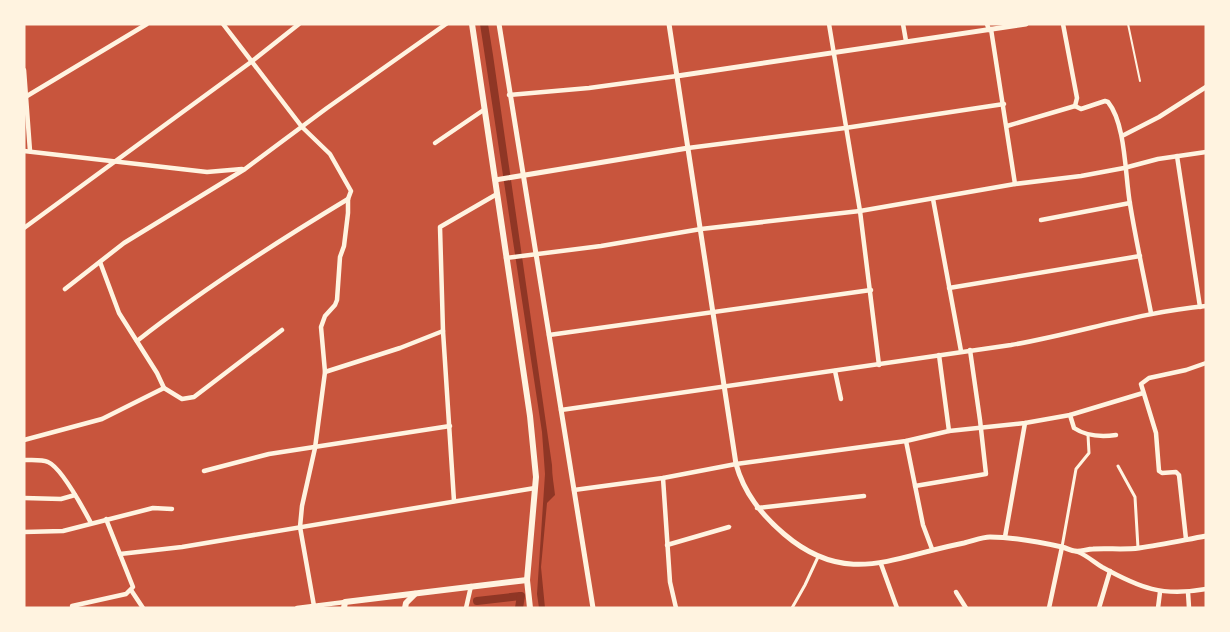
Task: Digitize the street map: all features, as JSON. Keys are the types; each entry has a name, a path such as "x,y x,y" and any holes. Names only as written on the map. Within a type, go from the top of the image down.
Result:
{"main road":[{"path":"472,24 497,180 497,194 508,258 535,463 527,580 530,608"},
{"path":"345,605 416,593 527,580"},
{"path":"405,606 416,593"},
{"path":"402,595 405,606"}],"street":[{"path":"27,96 147,24"},
{"path":"223,24 302,127 330,154 351,191 348,199 344,246 340,257 337,300 325,316 321,327 325,372 315,448 300,514 300,527 314,607"},
{"path":"24,228 251,62 299,24"},
{"path":"64,289 124,243 245,169 446,24"},
{"path":"499,24 520,176 549,335 593,608"},
{"path":"669,24 736,464 745,488 757,508 791,540 818,556 839,563 881,564 932,549 987,537 1005,537 1062,547 1082,553 1110,571 1161,592 1206,589"},
{"path":"829,24 860,210 879,364"},
{"path":"903,24 906,41"},
{"path":"509,95 589,88 677,76 1026,24"},
{"path":"1063,24 1077,98 1075,106"},
{"path":"989,28 1004,104 1015,184"},
{"path":"24,70 27,96 27,151 207,172 245,169"},
{"path":"1122,136 1159,117 1206,87"},
{"path":"1006,126 1075,106 1081,109 1108,102 1122,136 1124,168 1151,313"},
{"path":"497,180 688,148 845,128 1004,104"},
{"path":"435,143 485,109"},
{"path":"508,258 601,246 701,229 933,199 1015,184 1070,178 1158,159 1206,152"},
{"path":"561,410 1055,338 1151,313 1203,307 1177,156"},
{"path":"454,501 443,331 440,227 497,194"},
{"path":"137,341 195,298 297,229 348,199"},
{"path":"933,199 961,351"},
{"path":"1041,220 1130,203"},
{"path":"949,288 1140,256"},
{"path":"100,262 114,296 115,305 164,387 176,397 194,398 282,330"},
{"path":"549,335 871,290"},
{"path":"325,372 400,348 443,331"},
{"path":"915,486 986,474 970,350"},
{"path":"939,355 949,431"},
{"path":"1186,540 1179,475 1176,472 1162,473 1159,471 1156,433 1141,384 1149,378 1206,363"},
{"path":"835,371 841,399"},
{"path":"24,440 102,419 164,387"},
{"path":"574,490 663,478 736,464 906,441 949,431 1025,423 1070,415 1143,393"},
{"path":"1070,415 1074,428 1088,434 1107,437 1116,435"},
{"path":"1005,537 1025,423"},
{"path":"204,471 269,454 450,426"},
{"path":"1049,608 1076,469 1089,453 1088,434"},
{"path":"906,441 923,525 932,549"},
{"path":"24,460 47,461 56,469 75,495 91,523"},
{"path":"1118,466 1135,497 1138,548"},
{"path":"663,478 670,582 676,608"},
{"path":"120,554 182,547 535,488"},
{"path":"24,498 61,499 75,495"},
{"path":"757,508 864,496"},
{"path":"24,532 63,531 153,508 172,509"},
{"path":"106,519 132,589 142,608"},
{"path":"667,545 729,527"},
{"path":"1077,552 1092,549 1138,548 1206,536"},
{"path":"792,608 806,585 818,556"},
{"path":"881,564 897,608"},
{"path":"1099,608 1110,571"},
{"path":"466,608 471,586"},
{"path":"72,606 126,594 132,589"},
{"path":"956,592 966,608"},
{"path":"1158,608 1161,592"},
{"path":"1188,592 1189,608"},
{"path":"297,608 345,605"}],"lane":[{"path":"1128,24 1140,81"}],"shaded area":[{"path":"480,24 488,24 552,465 555,495 547,503 541,567 545,608 539,608 537,594 545,474 542,432"}],"waterway":[{"path":"477,601 520,596"},
{"path":"519,608 521,596"}]}
